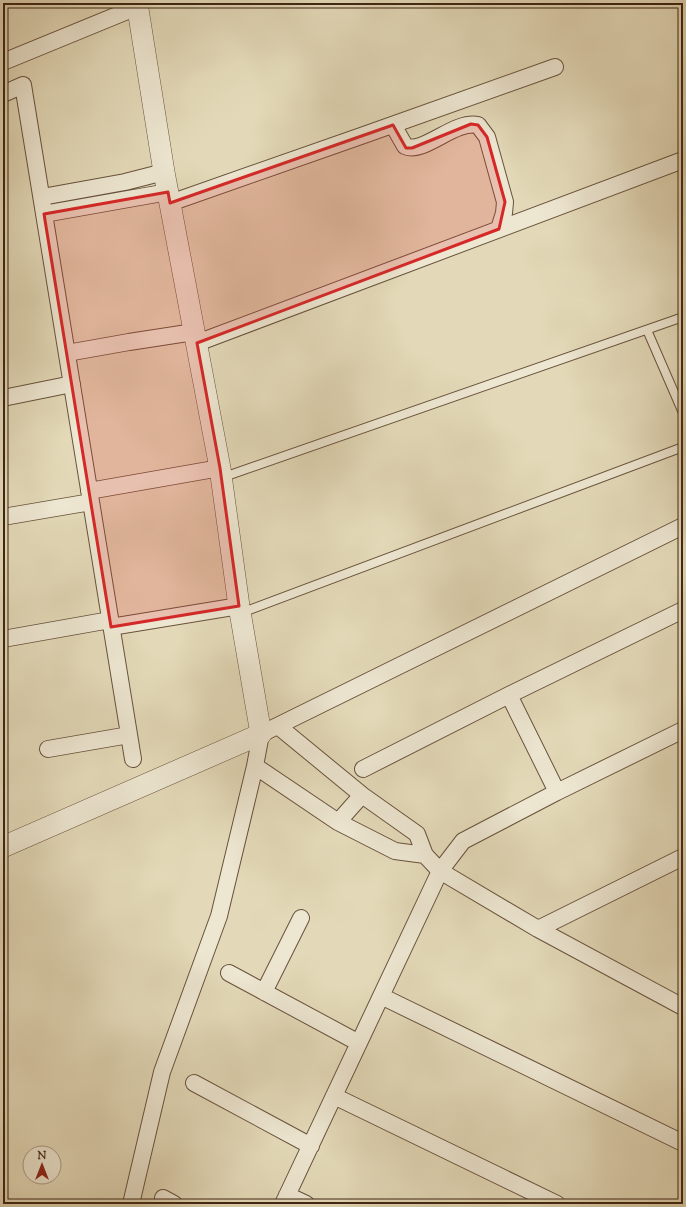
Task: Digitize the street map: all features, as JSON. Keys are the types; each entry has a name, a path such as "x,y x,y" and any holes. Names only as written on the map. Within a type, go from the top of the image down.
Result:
{"street":[{"path":"3,62 137,5 167,189 196,337 220,473 240,610 270,730 255,766 219,916 162,1072 130,1204"},
{"path":"44,214 113,203 393,125 555,67"},
{"path":"3,94 23,84 133,759"},
{"path":"393,125 405,146 408,148 418,146 468,124 478,125 487,136 505,202 504,213 499,229"},
{"path":"67,353 129,342 196,337 499,229 683,160"},
{"path":"42,198 124,182 167,189"},
{"path":"3,398 72,384"},
{"path":"3,517 90,497 220,473"},
{"path":"3,847 270,730 683,526"},
{"path":"3,639 111,623 240,610"},
{"path":"363,769 509,695 683,610"},
{"path":"509,695 557,792"},
{"path":"270,730 417,834 425,855 440,871 538,929 683,1007"},
{"path":"306,1204 285,1199 440,871 462,841 683,730"},
{"path":"48,749 129,735"},
{"path":"255,766 338,822 395,851 425,855"},
{"path":"338,822 362,795"},
{"path":"538,929 683,857"},
{"path":"264,992 301,918"},
{"path":"229,973 359,1043"},
{"path":"381,996 683,1143"},
{"path":"194,1083 311,1146"},
{"path":"334,1096 557,1204"}],"lane":[{"path":"220,473 683,317"},
{"path":"647,330 683,413"},
{"path":"240,610 683,447"}],"highlighted area":[{"path":"471,124 478,125 487,137 505,202 499,229 197,343 220,468 239,606 111,627 44,214 168,192 170,203 393,125 406,148 412,148"}]}
